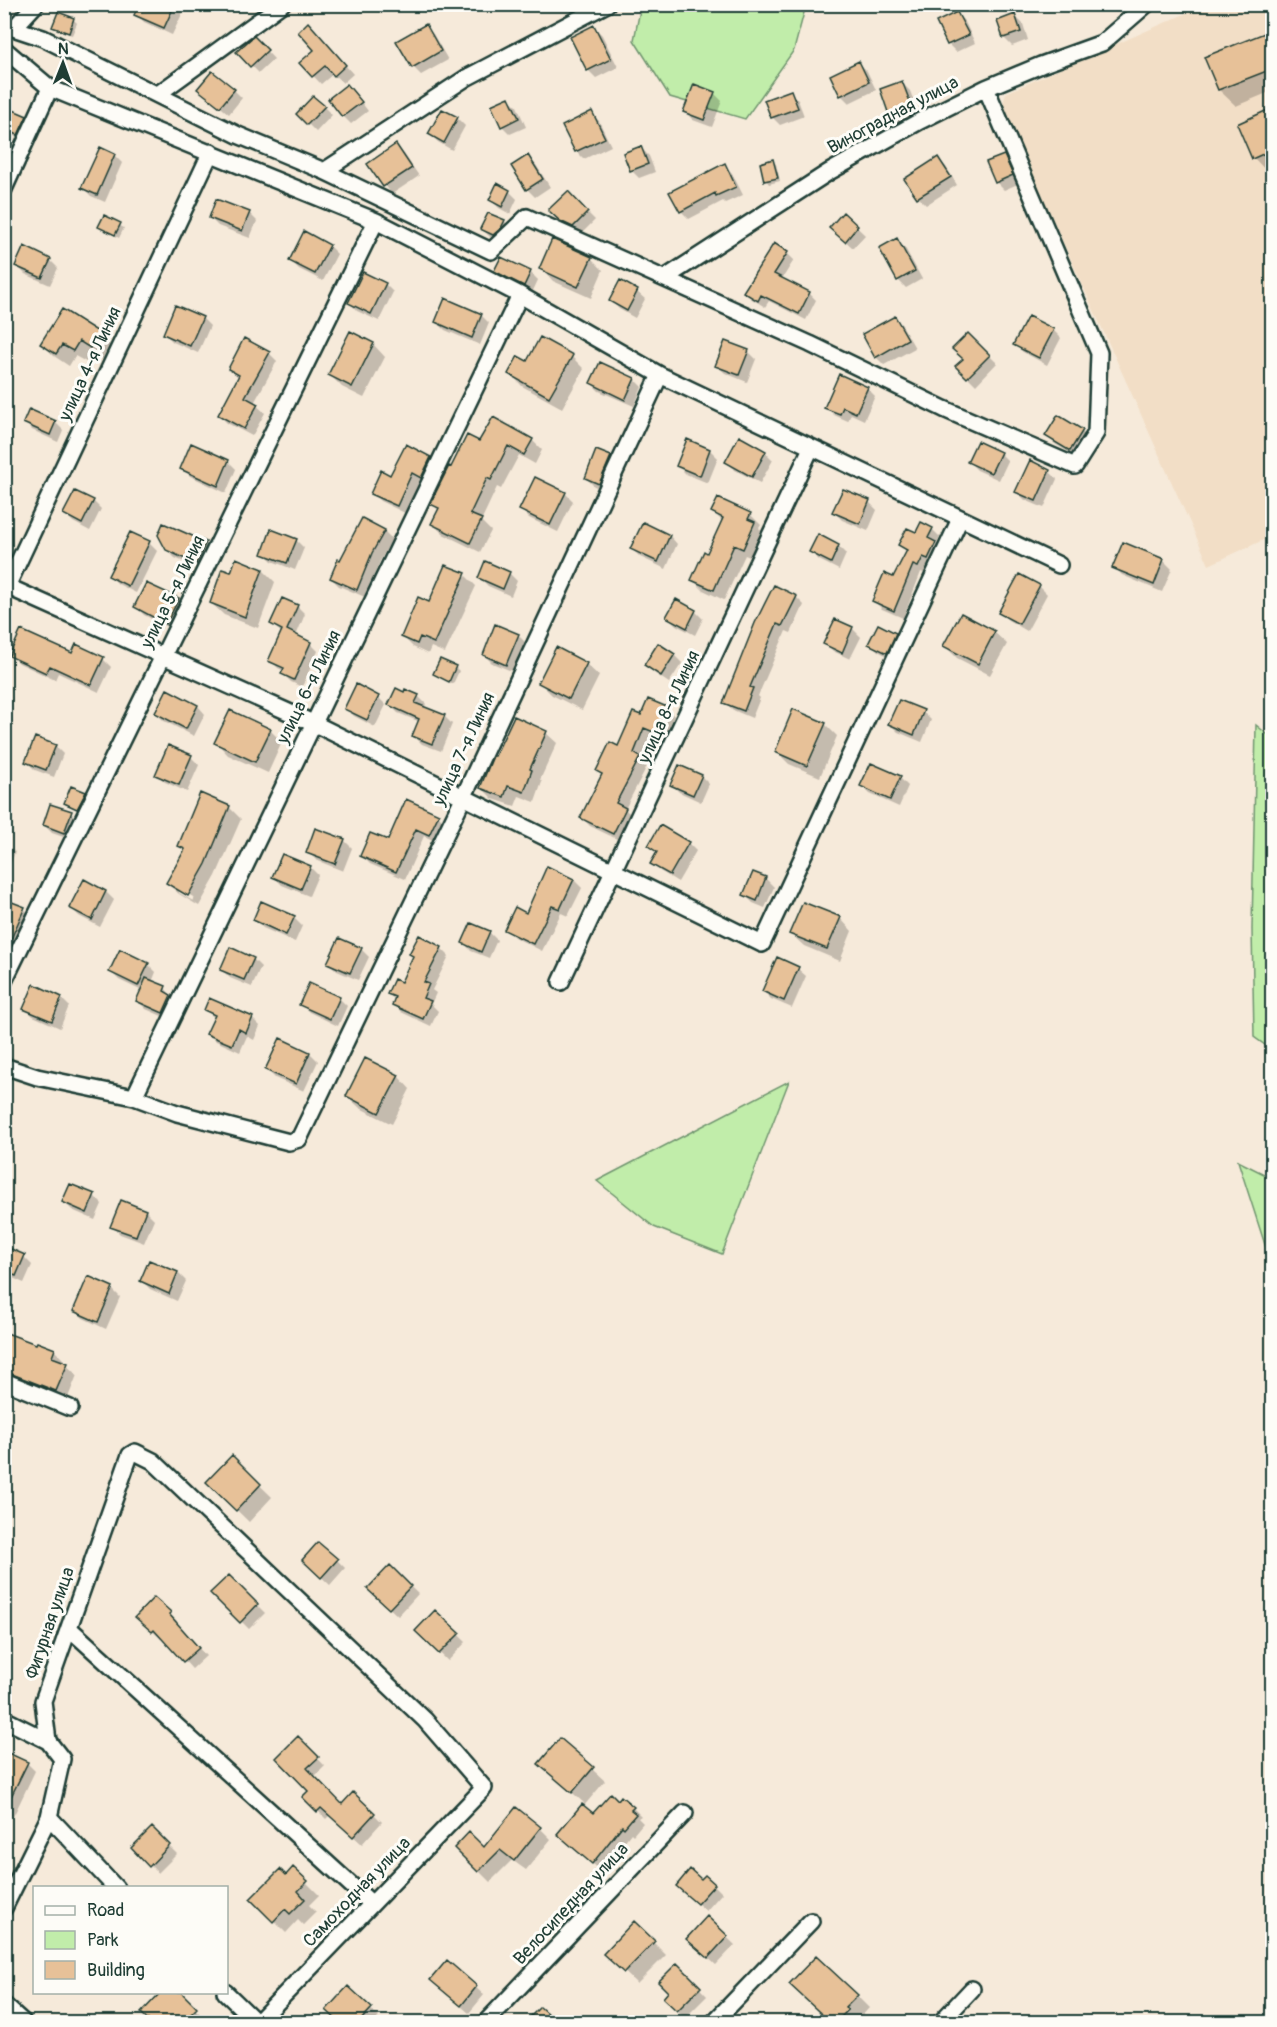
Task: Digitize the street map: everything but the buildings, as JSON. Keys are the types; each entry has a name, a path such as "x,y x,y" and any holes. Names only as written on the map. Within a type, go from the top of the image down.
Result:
{"street":[{"path":"9,27 36,4"},
{"path":"158,94 282,4"},
{"path":"324,171 466,78 607,4"},
{"name":"Виноградная улица","path":"665,278 829,172 920,121 986,88 1102,43 1147,4"},
{"path":"9,27 43,38 238,135 324,171 491,251 527,217 810,344 945,409 1075,466 1096,434 1099,352 986,88"},
{"path":"4,50 50,88 376,220 520,295 660,375 1059,566"},
{"path":"4,189 50,88"},
{"name":"улица 4-я Линия","path":"6,589 211,152"},
{"name":"улица 5-я Линия","path":"4,981 376,220"},
{"name":"улица 6-я Линия","path":"134,1097 520,295"},
{"name":"улица 7-я Линия","path":"134,1097 177,1113 290,1142 299,1139 464,796 660,375"},
{"name":"улица 8-я Линия","path":"561,982 811,448"},
{"path":"6,589 164,655 313,723 762,944 960,519"},
{"path":"4,1066 37,1077 134,1097"},
{"path":"4,1381 70,1408"},
{"name":"Фигурная улица","path":"4,1908 49,1817 62,1759 48,1741 43,1701 130,1455 135,1452 153,1461 425,1720 484,1788"},
{"path":"69,1628 372,1904"},
{"path":"4,1719 48,1741"},
{"name":"Самоходная улица","path":"257,2022 484,1788"},
{"name":"Велосипедная улица","path":"486,2022 685,1813"},
{"path":"49,1817 115,1886"},
{"path":"714,2022 811,1921"},
{"path":"941,2022 972,1989"},
{"path":"227,1994 257,2022"},
{"path":"4,2005 23,2022"}],"shaded area":[{"path":"1205,5 1272,5 1272,536 1209,565 1002,107 1006,93"}],"green space":[{"path":"641,5 806,5 794,50 745,119 670,97 634,40"},
{"path":"1256,725 1272,738 1272,1050 1254,1037 1252,929"},
{"path":"789,1081 722,1254 654,1227 597,1181"},
{"path":"1238,1161 1272,1178 1272,1258 1267,1251"}]}
